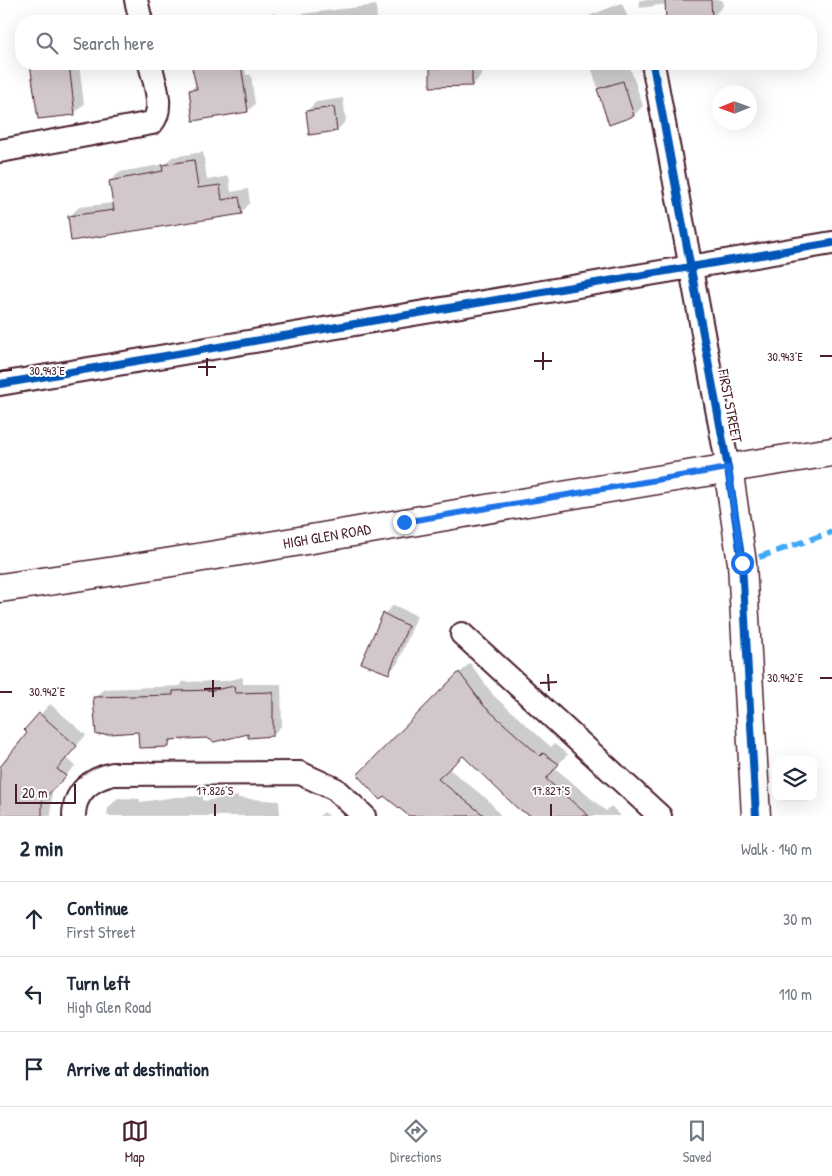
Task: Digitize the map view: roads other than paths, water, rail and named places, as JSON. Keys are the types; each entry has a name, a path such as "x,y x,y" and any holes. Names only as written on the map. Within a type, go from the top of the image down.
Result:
{"main road":[{"name":"HIGH GLEN ROAD","path":"0,588 130,570 832,452"},
{"name":"FIRST STREET","path":"728,468 742,563 756,816"}],"street":[{"path":"136,0 140,15"},
{"path":"0,151 152,122 157,115 158,105 151,70"},
{"name":"FIRST STREET","path":"654,70 728,468"},
{"path":"0,384 832,243"},
{"path":"462,634 660,816"},
{"path":"74,816 77,798 82,791 92,782 112,774 300,772 335,789 364,816"}]}
